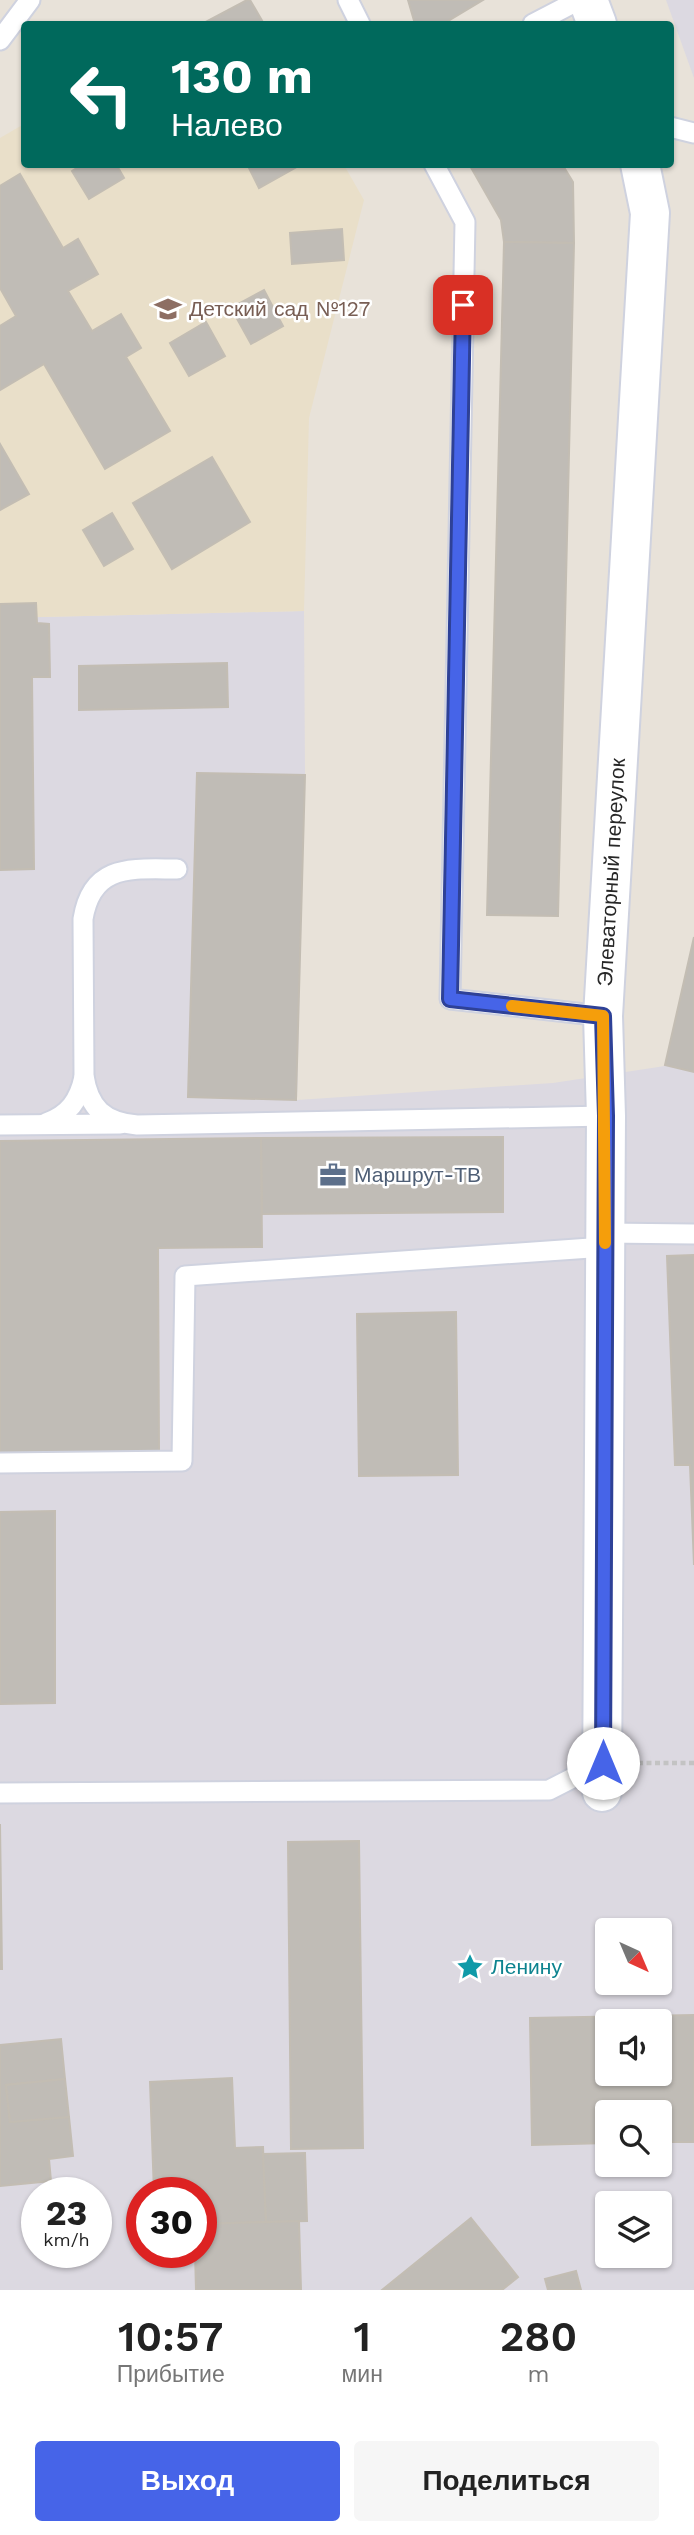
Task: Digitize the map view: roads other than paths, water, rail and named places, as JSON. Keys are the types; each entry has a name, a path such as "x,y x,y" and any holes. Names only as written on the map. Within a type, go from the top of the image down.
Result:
{"street":[{"path":"588,0 596,21"},
{"name":"Элеваторный переулок","path":"602,1777 606,1116 603,1016 650,213 641,168"}],"lane":[{"path":"0,40 30,0"},
{"path":"348,0 358,21"},
{"path":"539,21 579,0"},
{"path":"674,128 694,133"},
{"path":"436,168 465,222 450,999 603,1016"},
{"path":"121,1124 94,1106 86,1092 85,902 106,876 121,870 177,869"},
{"path":"33,1125 61,1117 81,1092 84,1076"},
{"path":"0,1125 606,1116"},
{"path":"0,1462 182,1461 185,1276 694,1234"},
{"path":"0,1793 549,1790 602,1777"}],"place":[{"name":"Детский сад №127","path":"168,309"},
{"name":"Маршрут-ТВ","path":"333,1175"},
{"name":"Ленину","path":"470,1967"}]}
